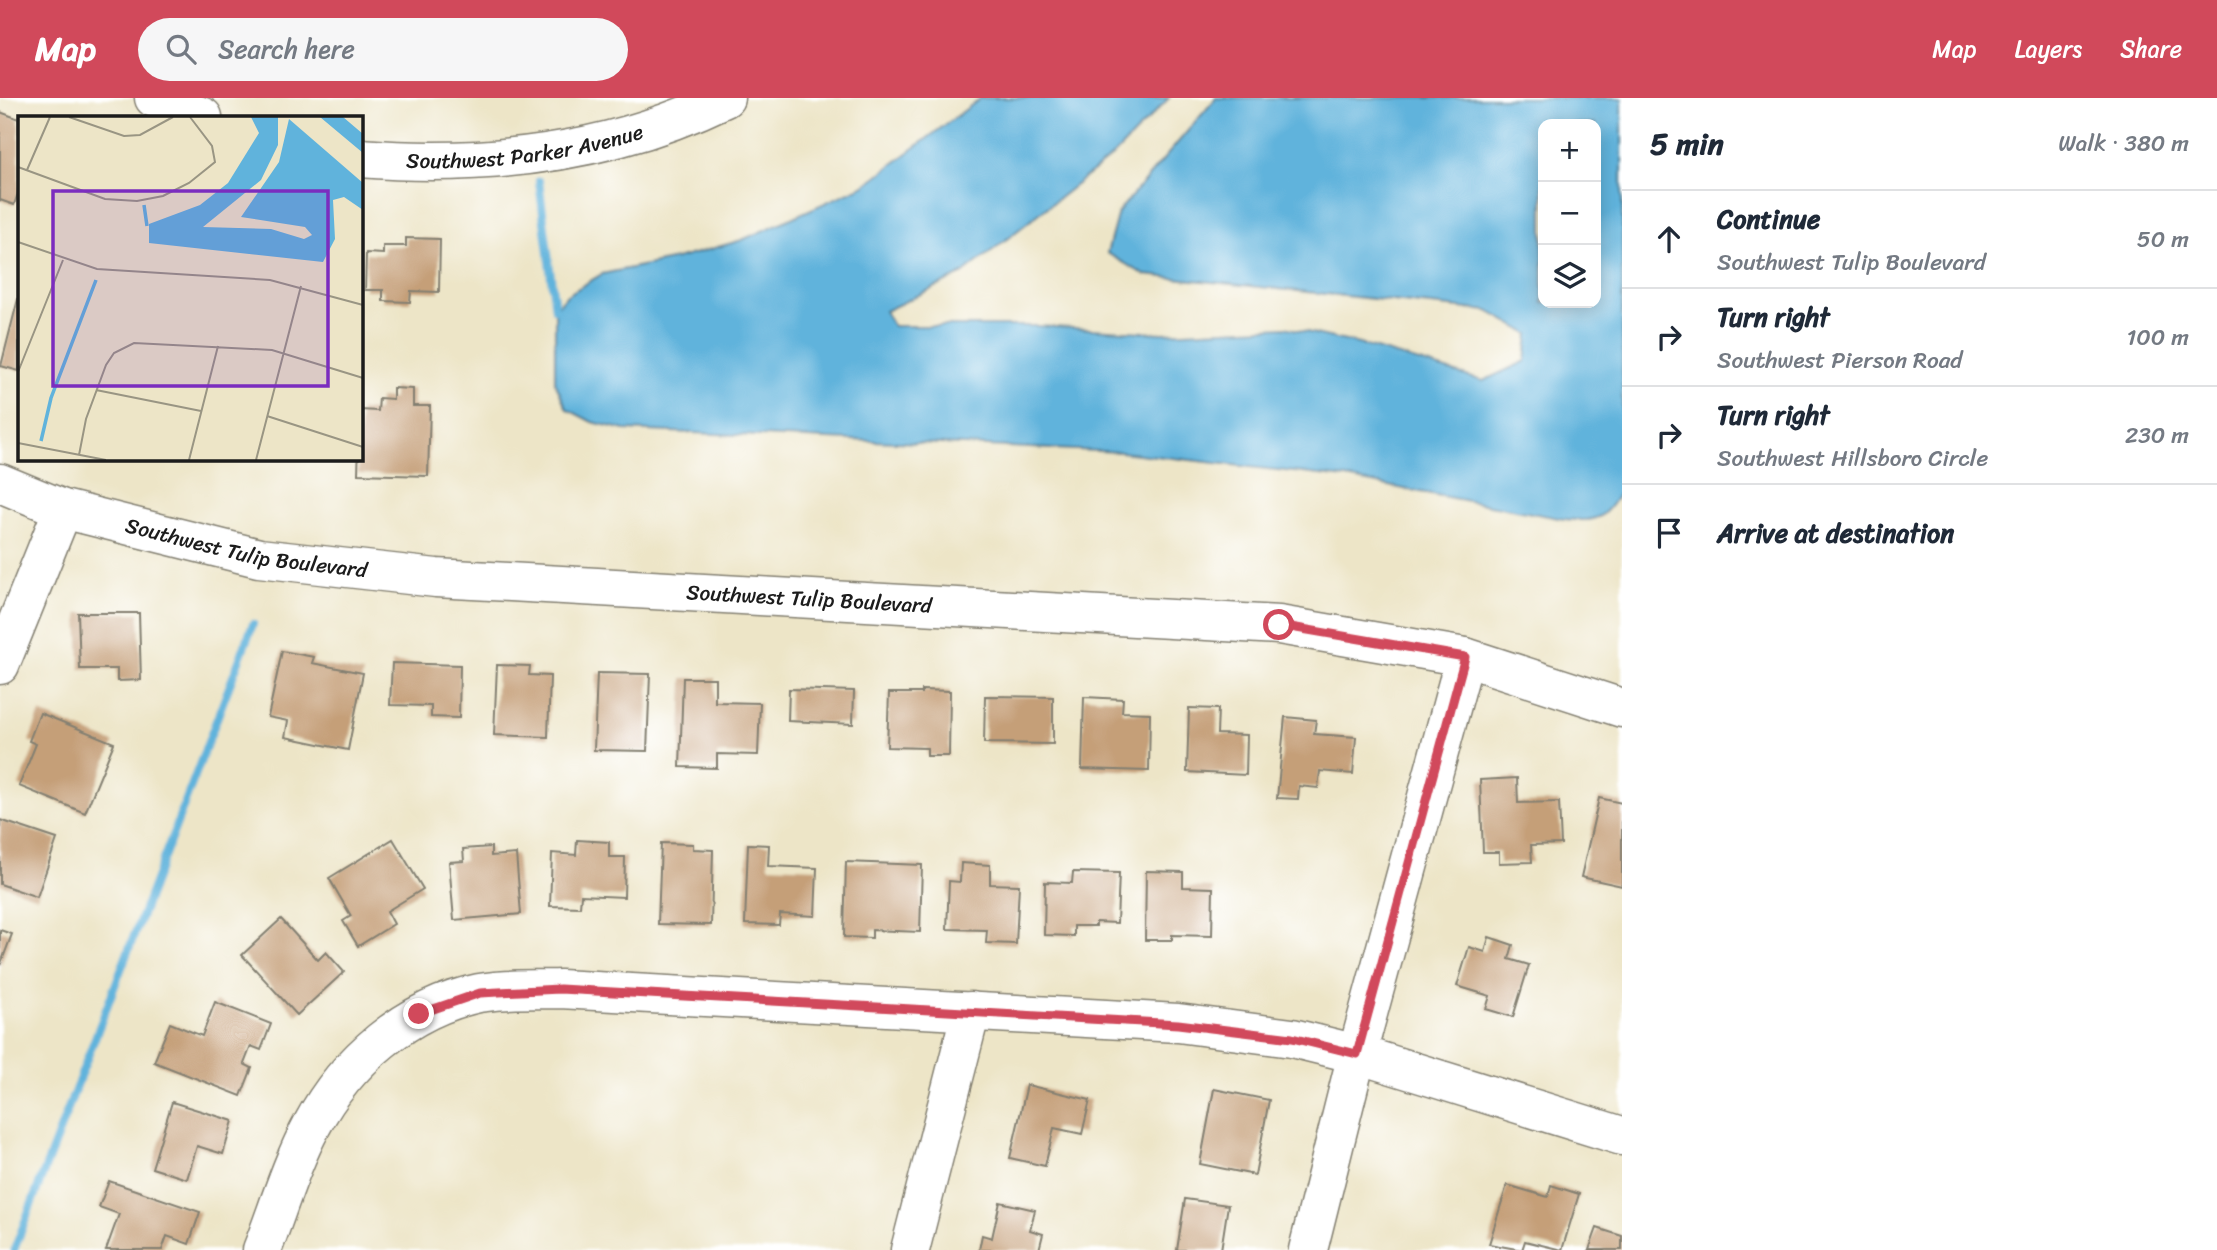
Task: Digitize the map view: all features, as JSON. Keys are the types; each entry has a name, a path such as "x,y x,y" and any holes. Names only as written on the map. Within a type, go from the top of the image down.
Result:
{"street":[{"path":"154,98 200,116"},
{"name":"Southwest Parker Avenue","path":"362,158 433,162 538,156 588,147 653,129 725,98"},
{"name":"Southwest Tulip Boulevard","path":"0,483 63,509 259,558 436,578 1279,625 1465,657 1622,708"},
{"path":"0,665 63,509"},
{"path":"1308,1250 1357,1054 1465,657"},
{"path":"262,1250 311,1126 337,1086 363,1055 419,1014 480,993 560,989 971,1011 1178,1024 1292,1038 1357,1054 1622,1136"},
{"path":"911,1250 971,1011"}],"water":[{"path":"981,98 1169,98 1116,153 961,275 885,311 893,326 1037,326 1163,333 1285,327 1359,344 1483,381 1526,361 1529,334 1488,311 1145,275 1107,253 1118,212 1216,98 1622,98 1622,489 1610,507 1599,517 1585,520 1564,519 1346,478 1121,452 625,430 592,422 567,409 555,382 555,309 567,295 602,274 676,259 742,240 865,185"}],"building":[{"path":"0,112 18,119 18,193 14,205 0,200"},
{"path":"406,238 440,239 439,292 411,291 410,302 383,301 383,290 365,290 366,253 383,254 383,246 406,246"},
{"path":"18,299 18,371 1,366"},
{"path":"393,388 413,389 413,406 430,406 428,476 358,474 358,460 362,460 362,410 378,411 379,398 393,399"},
{"path":"78,613 139,613 141,680 117,681 117,669 80,669"},
{"path":"282,651 314,657 312,663 363,673 348,750 285,737 288,721 268,717"},
{"path":"392,663 460,665 459,718 431,717 431,706 390,705"},
{"path":"497,665 530,666 529,675 550,676 548,737 494,735"},
{"path":"597,673 650,674 647,751 594,750"},
{"path":"683,678 715,678 715,702 760,703 758,755 717,754 717,768 680,767"},
{"path":"789,689 854,691 853,724 788,721"},
{"path":"922,690 950,691 949,756 927,756 927,748 887,747 889,693 922,693"},
{"path":"985,696 1053,697 1053,744 984,743"},
{"path":"1084,697 1123,699 1122,712 1150,713 1149,771 1082,769"},
{"path":"1189,708 1218,709 1217,734 1247,735 1246,775 1187,772"},
{"path":"40,713 114,743 85,813 19,786 36,744 29,741"},
{"path":"1285,717 1316,720 1314,734 1356,737 1353,774 1320,771 1318,788 1299,786 1298,799 1277,798"},
{"path":"1517,778 1518,803 1559,802 1561,844 1531,845 1532,862 1499,863 1499,852 1483,852 1480,780"},
{"path":"1599,798 1622,803 1622,886 1581,877"},
{"path":"0,820 57,839 37,897 0,884"},
{"path":"393,839 423,889 387,911 394,924 358,946 343,921 351,916 329,878"},
{"path":"577,840 609,842 609,857 625,857 624,897 581,895 580,907 550,906 552,853 576,855"},
{"path":"661,843 693,844 693,849 713,850 711,925 658,924"},
{"path":"748,844 769,845 768,866 817,868 815,916 780,914 779,925 745,924"},
{"path":"491,847 491,856 516,854 521,914 454,920 449,862 464,861 463,849"},
{"path":"846,862 922,865 920,932 872,930 872,938 844,937"},
{"path":"961,863 990,865 990,884 1019,885 1016,944 986,943 987,930 947,929 949,881 960,882"},
{"path":"1146,871 1183,872 1183,887 1213,888 1212,936 1172,935 1172,940 1145,940"},
{"path":"1073,872 1119,873 1117,923 1096,922 1096,926 1074,926 1074,936 1044,935 1045,882 1072,883"},
{"path":"281,919 318,960 326,952 344,972 297,1015 242,955"},
{"path":"0,930 12,934 0,966"},
{"path":"1489,937 1513,945 1509,959 1529,965 1513,1017 1486,1009 1490,996 1457,986 1469,947 1485,952"},
{"path":"215,1002 271,1024 261,1050 251,1046 244,1064 252,1068 241,1096 154,1062 170,1023 202,1036"},
{"path":"1027,1085 1090,1100 1082,1134 1054,1128 1045,1166 1010,1158"},
{"path":"1214,1089 1269,1100 1255,1175 1200,1164"},
{"path":"172,1102 233,1121 223,1154 197,1146 187,1179 152,1168"},
{"path":"109,1181 200,1212 189,1244 167,1236 162,1250 106,1250 119,1214 99,1207"},
{"path":"1507,1185 1548,1197 1551,1185 1579,1194 1562,1250 1525,1241 1522,1250 1489,1244"},
{"path":"1185,1199 1228,1205 1221,1250 1177,1250"},
{"path":"1000,1202 1035,1210 1030,1230 1043,1234 1039,1250 979,1250 982,1235 992,1238"},
{"path":"1597,1228 1622,1236 1622,1250 1589,1250"}],"waterway":[{"path":"539,181 555,309"},
{"path":"14,1250 253,624"}],"route":[{"path":"419,1014 480,993 560,989 1178,1024 1292,1038 1357,1054 1465,657 1279,625"}]}
